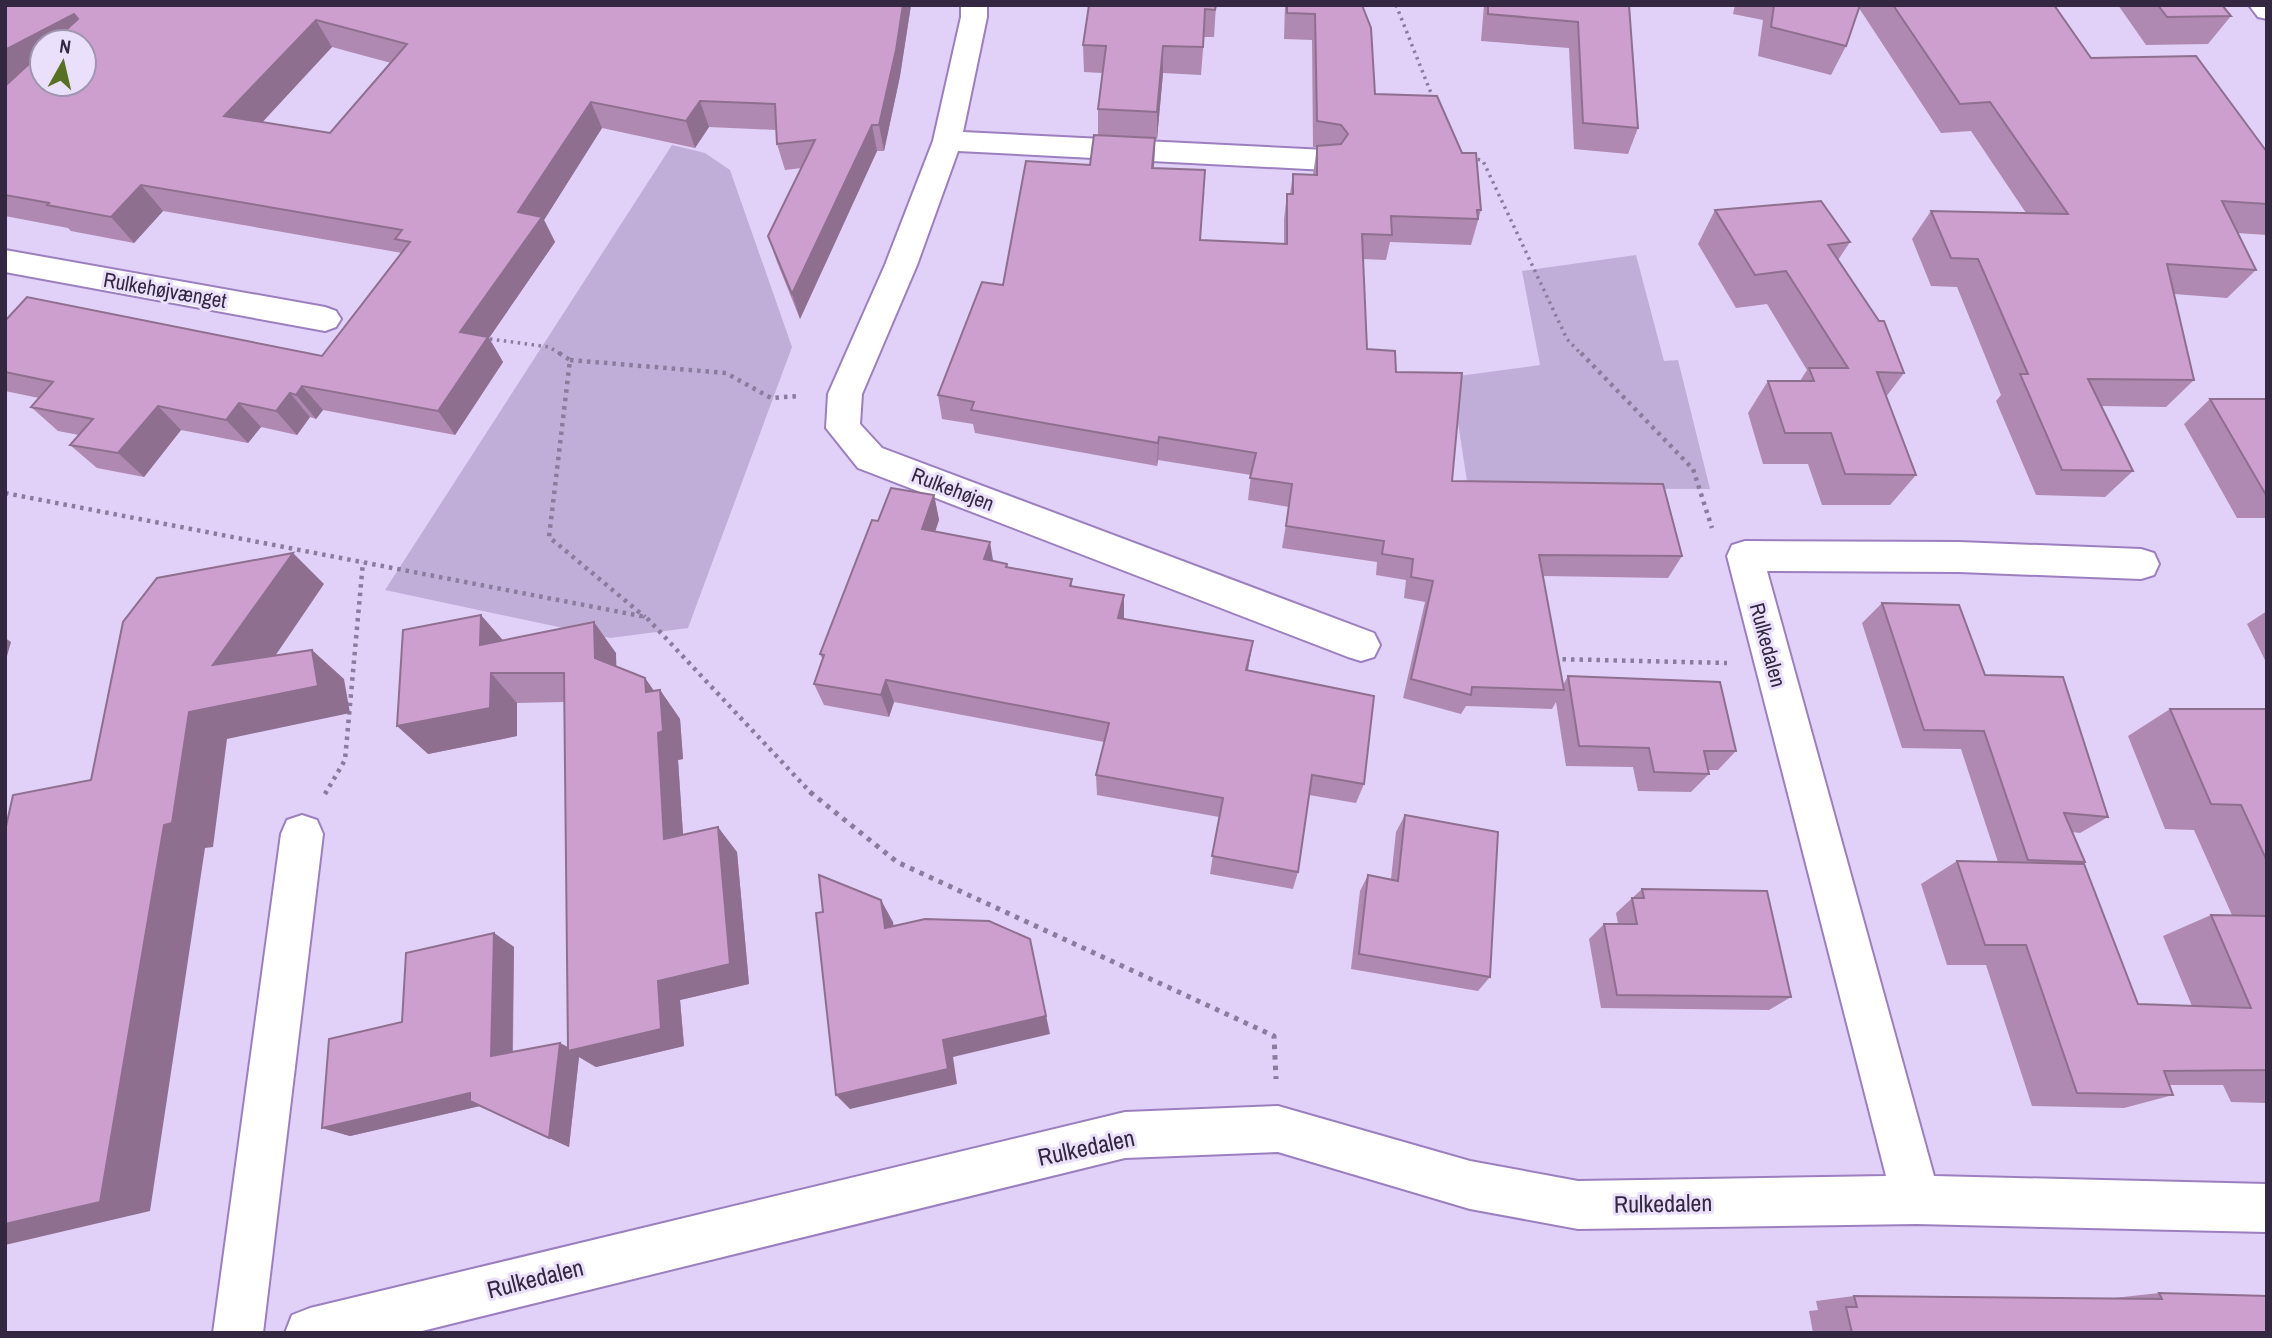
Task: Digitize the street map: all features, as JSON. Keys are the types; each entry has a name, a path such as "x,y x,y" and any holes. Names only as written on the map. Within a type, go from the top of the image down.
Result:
{"street":[{"name":"Rulkehøjen","path":"974,5 974,17 947,141 901,265 845,394 843,428 870,458 1361,645"},
{"path":"2262,5 2267,11"},
{"path":"947,141 1326,160"},
{"name":"Rulkehøjvænget","path":"5,261 325,319"},
{"path":"1745,556 1959,557 2141,564"},
{"name":"Rulkedalen","path":"1745,556 1916,1200"},
{"path":"238,1333 302,834"},
{"name":"Rulkedalen","path":"310,1333 1125,1135 1278,1129 1470,1185 1578,1205 1916,1200 2267,1208"}],"path":[{"path":"1396,5 1435,104"},
{"path":"1465,155 1483,161 1567,339 1693,469 1709,525 1745,556"},
{"path":"476,337 549,347 570,360 726,373 771,398 845,394"},
{"path":"570,360 549,537 646,617 805,788 897,862 1274,1037 1278,1129"},
{"path":"5,493 646,617"},
{"path":"302,834 345,760 363,562"},
{"path":"1540,658 1773,664"}],"shaded area":[{"path":"672,145 705,153 730,170 792,347 688,628 610,638 385,590"},
{"path":"1636,255 1664,361 1678,360 1710,489 1468,488 1451,377 1540,365 1522,271"}],"building":[{"path":"5,5 903,5 879,125 872,125 792,294 768,236 815,140 777,144 775,104 700,101 686,121 591,102 518,212 542,217 460,332 488,337 438,411 302,386 296,395 290,393 276,411 239,403 226,420 158,406 118,453 70,445 93,419 31,407 53,382 5,372 5,321 27,297 322,356 410,242 395,239 402,230 141,185 111,217 5,195 5,86 28,65 28,98 98,98 98,28 68,28 78,19 74,14 47,28 28,28 28,38 5,50","holes":["316,20 407,44 330,133 224,116"]},
{"path":"1089,5 1216,5 1215,10 1205,9 1203,47 1163,46 1157,112 1098,109 1106,46 1083,45"},
{"path":"1287,5 1362,5 1371,28 1375,94 1437,96 1462,153 1476,153 1481,210 1477,210 1478,219 1391,216 1392,235 1362,234 1367,349 1395,351 1396,372 1462,373 1452,481 1663,484 1682,556 1539,555 1564,690 1472,687 1471,695 1411,679 1433,581 1411,577 1413,559 1382,554 1384,541 1286,526 1292,484 1250,478 1256,453 1159,437 1158,443 971,410 974,402 938,395 982,282 1003,285 1026,161 1090,165 1094,135 1155,138 1152,168 1205,170 1200,240 1287,244 1287,194 1293,194 1293,174 1317,175 1317,146 1341,144 1348,134 1341,125 1317,121 1315,14 1287,13"},
{"path":"1488,5 1629,5 1638,128 1583,123 1578,22 1488,14"},
{"path":"1774,5 1860,5 1846,46 1771,27"},
{"path":"1893,5 2054,5 2091,58 2196,56 2267,152 2267,204 2222,201 2256,270 2167,264 2194,380 2088,379 2133,471 2062,470 2020,374 2028,374 1978,259 1951,258 1931,211 2068,214 1990,102 1960,104"},
{"path":"2158,5 2222,5 2231,16 2167,17"},
{"path":"1821,201 1850,242 1828,245 1879,321 1884,321 1904,373 1877,372 1916,475 1845,474 1831,433 1785,433 1768,381 1814,381 1809,368 1848,368 1786,271 1755,275 1715,210"},
{"path":"2210,399 2267,399 2267,495 2266,495"},
{"path":"891,488 934,495 922,529 990,542 984,559 1007,564 1006,567 1072,579 1070,586 1124,595 1118,618 1253,641 1246,670 1374,696 1364,784 1312,775 1298,872 1212,856 1223,798 1096,775 1109,723 886,680 881,695 814,684 824,655 820,654 872,520 878,521"},
{"path":"293,553 213,665 312,650 318,686 189,712 172,823 164,825 100,1202 5,1224 5,831 13,795 91,780 123,622 157,578"},
{"path":"1882,603 1959,605 1985,675 2063,677 2108,817 2064,813 2085,862 2028,860 1984,731 1924,730"},
{"path":"481,615 480,645 594,622 595,658 645,678 646,692 660,690 663,731 658,733 664,839 718,827 730,964 658,981 661,1029 568,1051 564,673 491,673 490,708 397,726 403,630"},
{"path":"1568,676 1720,682 1736,751 1704,751 1709,774 1654,772 1649,748 1579,746"},
{"path":"2170,709 2267,709 2267,861 2241,805 2211,804"},
{"path":"1405,815 1498,832 1490,977 1359,954 1368,875 1398,881"},
{"path":"1957,861 2084,864 2138,1004 2251,1008 2211,915 2267,916 2267,1070 2164,1071 2173,1095 2077,1093 2026,945 1985,945"},
{"path":"819,875 881,900 885,928 925,919 989,921 1030,939 1046,1016 943,1040 948,1069 836,1095 816,913 823,912"},
{"path":"1642,889 1767,891 1791,997 1617,995 1604,924 1637,924 1632,898 1644,898"},
{"path":"494,933 491,1056 560,1043 549,1138 470,1101 470,1093 322,1128 329,1039 402,1022 406,953"},
{"path":"2159,1293 2267,1296 2267,1333 1852,1333 1846,1307 1857,1307 1854,1296 2162,1299"}]}
